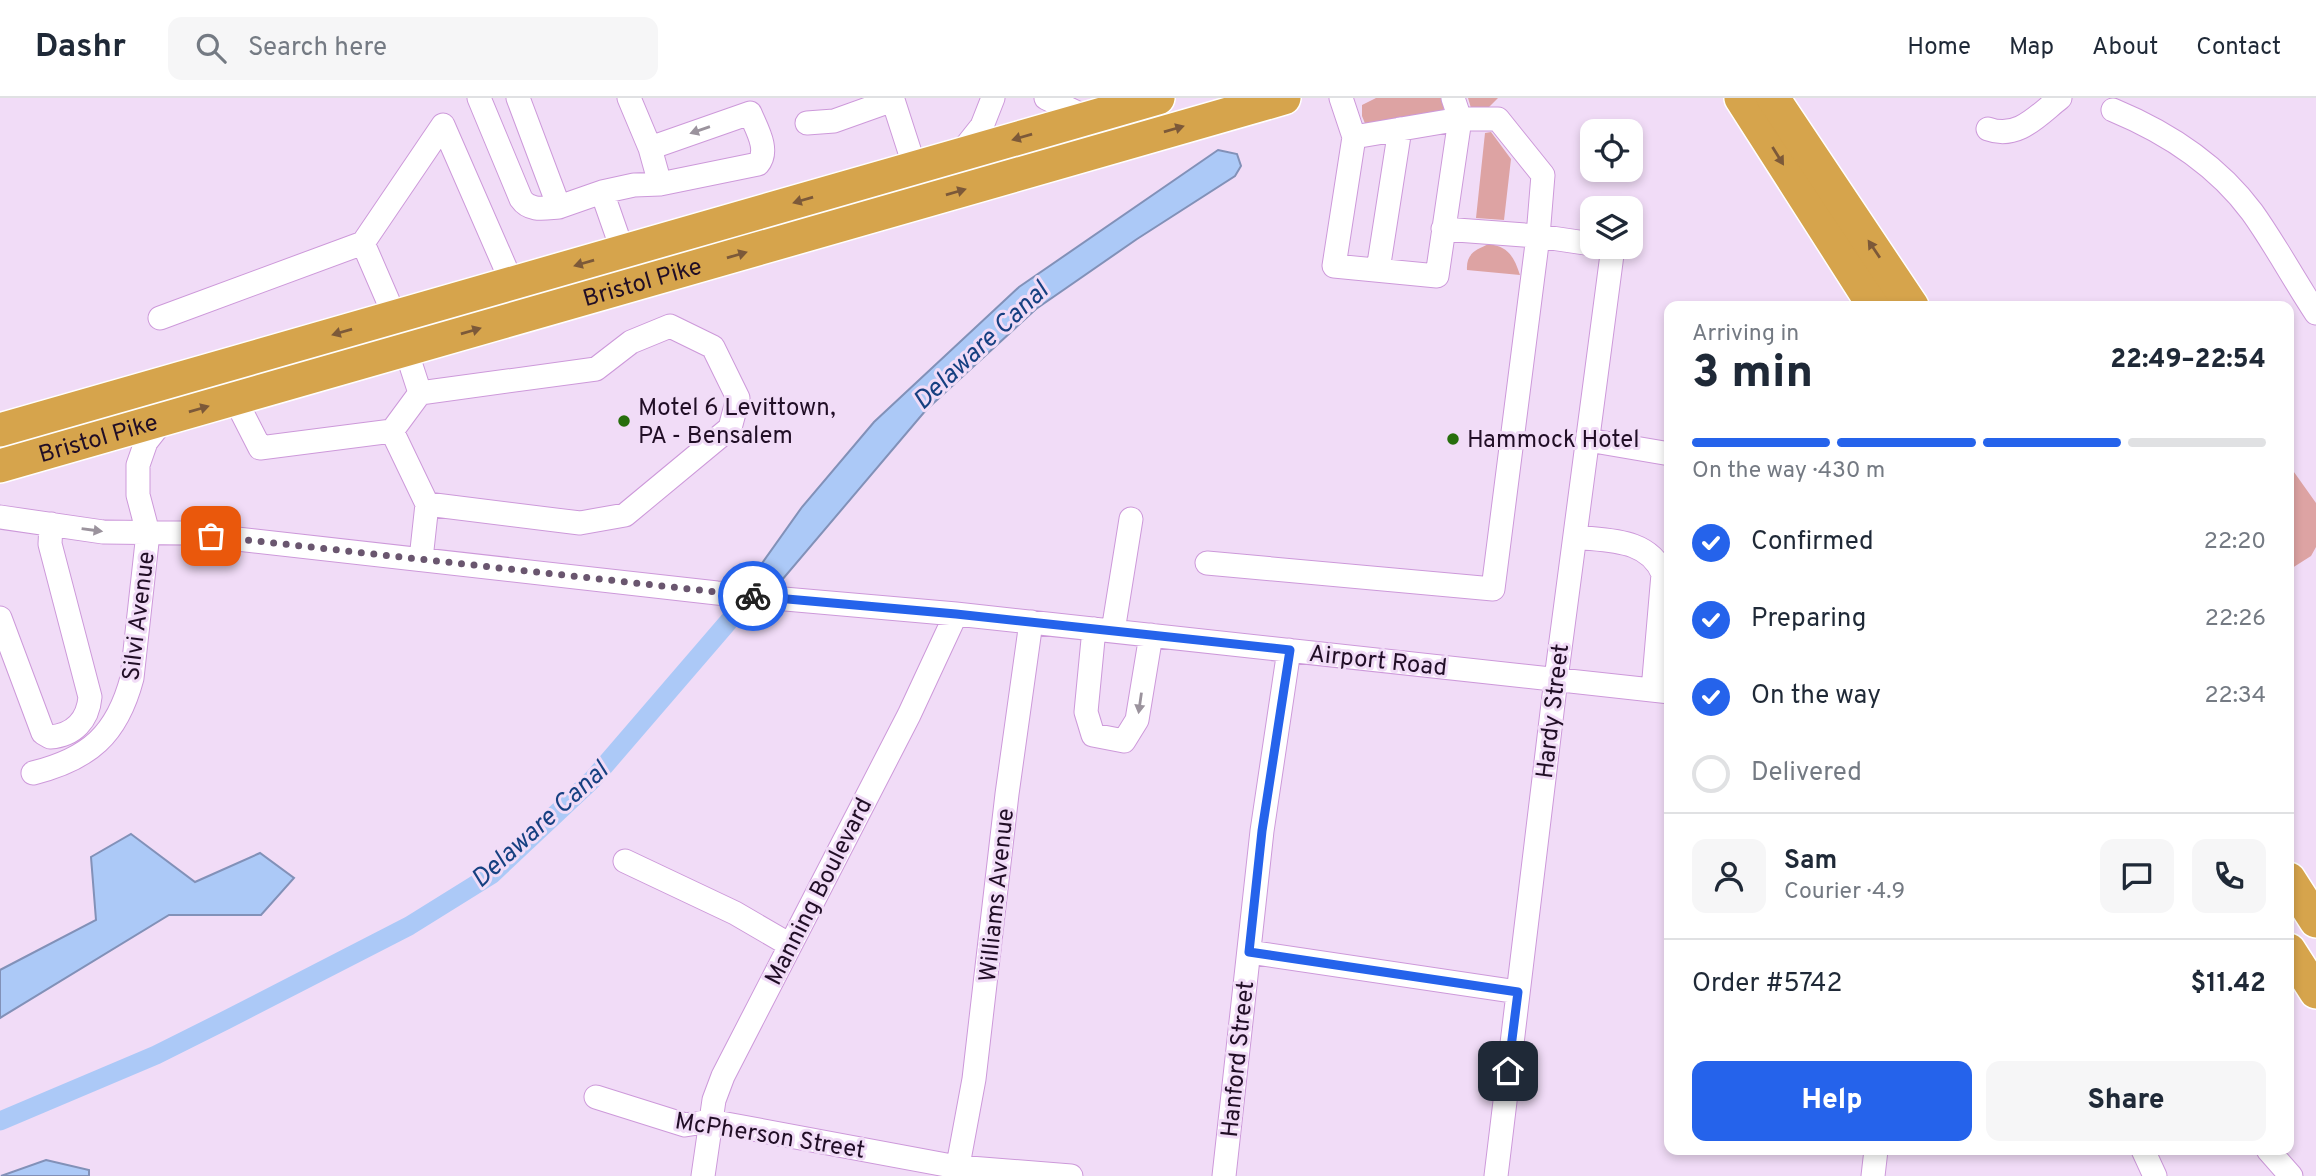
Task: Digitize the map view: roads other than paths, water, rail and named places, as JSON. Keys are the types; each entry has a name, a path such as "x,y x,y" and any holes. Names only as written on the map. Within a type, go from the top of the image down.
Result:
{"highway":[{"name":"Bristol Pike","path":"0,430 1158,98"},
{"name":"Bristol Pike","path":"0,466 1284,98"},
{"path":"1741,98 1871,301"},
{"path":"1773,98 1909,301"},
{"path":"2294,887 2316,921"},
{"path":"2294,958 2316,992"}],"street":[{"path":"479,98 521,199 526,206 532,208 559,207 602,192 634,185 660,184 758,164 762,160 764,150 750,113 650,148"},
{"path":"518,98 559,207"},
{"path":"629,98 650,148 660,184"},
{"path":"959,155 982,126 993,98"},
{"path":"1046,98 1088,118"},
{"path":"1342,98 1354,137 1334,265 1437,276 1456,108"},
{"path":"1988,129 2005,133 2021,128 2060,98"},
{"path":"807,123 834,121 893,100 915,168"},
{"path":"1208,563 1493,589 1538,236 1543,174 1498,119 1456,108 1400,129 1354,137"},
{"path":"2113,110 2151,125 2175,141 2236,193 2252,212 2316,313"},
{"path":"160,318 363,243 443,125 512,283"},
{"path":"1378,270 1400,129"},
{"path":"602,192 623,252"},
{"path":"1443,229 1538,236 1580,242"},
{"path":"363,243 395,317"},
{"name":"Hardy Street","path":"1496,1176 1611,259"},
{"path":"235,399 260,448 392,431 420,393 596,369 631,342 670,326 713,347 738,398 730,428 625,515 580,523 427,504"},
{"path":"405,350 420,393"},
{"path":"148,533 138,495 138,465 146,442 164,419"},
{"path":"392,431 427,504 421,559"},
{"path":"1588,440 1664,453"},
{"name":"Airport Road","path":"0,517 103,532 184,533 717,593 956,614 1661,691"},
{"path":"1131,519 1086,712 1093,735 1124,741 1137,720 1151,635"},
{"path":"0,618 43,733 50,737 70,732 82,723 88,711 90,697 50,544 51,524"},
{"name":"Silvi Avenue","path":"33,773 69,762 87,753 115,723 126,701 132,678 148,533"},
{"path":"1575,537 1631,544 1643,549 1664,571"},
{"name":"Manning Boulevard","path":"703,1176 710,1121 723,1076 909,715 956,614"},
{"path":"1661,691 1664,620"},
{"name":"Williams Avenue","path":"957,1171 974,1079 1007,794 1031,622"},
{"name":"Hanford Street","path":"1224,1176 1262,831 1290,650"},
{"path":"625,861 735,913 790,945"},
{"path":"1249,952 1518,992"},
{"name":"McPherson Street","path":"596,1097 685,1125 710,1121 957,1171 1071,1176"},
{"path":"1873,1176 1875,1155"},
{"path":"2145,1155 2155,1176"},
{"path":"2272,1155 2291,1176"}],"water":[{"path":"1218,150 1237,154 1241,166 1235,176 1036,309 926,410 782,580 763,581 753,576 802,507 874,422 1019,287"},
{"path":"131,834 195,882 260,853 294,878 261,915 169,915 0,1018 0,970 96,920 91,857"},
{"path":"46,1160 89,1170 89,1176 1,1176"}],"waterway":[{"name":"Delaware Canal","path":"0,1121 156,1055 226,1020 409,926 491,875 593,779 735,614"}],"place":[{"name":"Motel 6 Levittown, PA - Bensalem","path":"624,421"},
{"name":"Hammock Hotel","path":"1453,439"}]}
